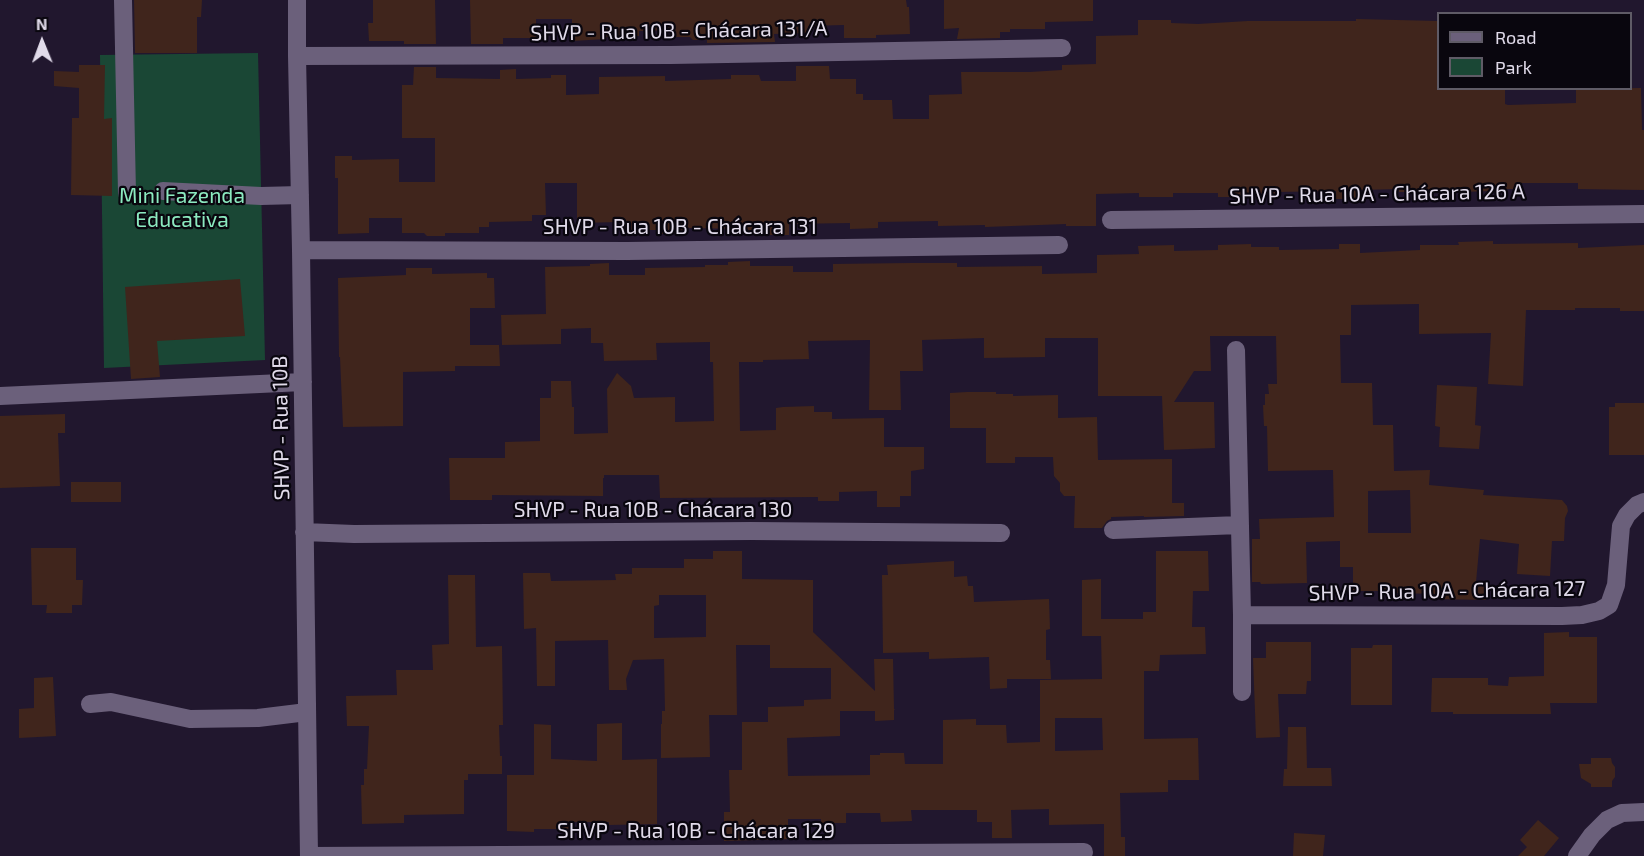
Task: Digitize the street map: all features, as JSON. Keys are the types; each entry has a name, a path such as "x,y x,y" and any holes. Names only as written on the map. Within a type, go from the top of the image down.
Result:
{"street":[{"path":"123,0 128,193"},
{"name":"SHVP - Rua 10B","path":"297,0 309,856"},
{"name":"SHVP - Rua 10B - Chácara 131/A","path":"297,56 671,55 1062,48"},
{"path":"163,191 261,196 300,195"},
{"name":"SHVP - Rua 10A - Chácara 126 A","path":"1111,220 1644,214"},
{"name":"SHVP - Rua 10B - Chácara 131","path":"301,250 627,251 1059,245"},
{"path":"1236,350 1242,692"},
{"path":"0,396 303,382"},
{"name":"SHVP - Rua 10A - Chácara 127","path":"1242,615 1582,615 1609,605 1616,585 1621,526 1627,515 1637,505 1644,502"},
{"path":"1113,530 1239,525"},
{"name":"SHVP - Rua 10B - Chácara 130","path":"304,532 354,534 740,531 1001,533"},
{"path":"90,704 111,702 190,719 258,718 307,712"},
{"path":"1577,856 1592,835 1607,820 1622,813 1644,812"},
{"name":"SHVP - Rua 10B - Chácara 129","path":"309,856 1084,852"}],"green space":[{"name":"Mini Fazenda Educativa","path":"258,53 265,360 104,368 100,55"}],"building":[{"path":"134,0 202,0 201,17 197,17 197,53 135,53"},
{"path":"373,0 435,0 436,44 369,41 368,23 373,23"},
{"path":"470,0 906,0 907,7 909,7 910,34 876,35 876,38 844,38 844,25 808,26 808,33 774,34 775,42 707,43 707,40 675,37 675,30 639,31 639,36 572,41 572,19 536,19 536,38 503,38 503,44 471,44"},
{"path":"944,0 1093,0 1093,21 1045,22 1045,29 1010,29 1010,32 1000,32 1000,38 957,39 959,28 944,29"},
{"path":"1356,19 1437,21 1437,90 1505,90 1505,104 1508,105 1576,103 1576,90 1641,88 1644,190 1578,189 1578,183 1519,183 1519,189 1492,189 1493,191 1360,190 1360,199 1336,199 1336,191 1277,192 1277,195 1249,195 1249,198 1218,197 1218,193 1173,193 1173,197 1139,197 1139,193 1096,194 1096,226 1066,226 1066,224 938,226 938,221 878,222 878,228 850,229 850,223 789,224 789,235 749,235 748,229 684,228 685,233 662,234 662,230 621,230 620,222 577,223 577,183 545,183 546,215 532,215 532,221 489,222 489,227 479,227 479,233 445,233 445,236 427,236 424,233 402,233 402,218 369,218 369,233 338,234 338,178 335,178 335,156 352,156 352,160 399,159 399,182 435,182 435,138 402,138 402,85 413,85 414,67 436,67 436,78 500,79 500,70 516,69 516,79 566,75 566,95 599,94 599,77 665,76 665,81 731,79 731,75 759,75 761,81 796,81 796,66 829,66 830,79 856,79 856,94 863,94 863,100 892,100 893,119 929,119 929,95 962,94 961,72 1030,72 1062,70 1062,65 1096,64 1096,36 1138,35 1138,20 1171,20 1171,23 1198,24 1248,21 1356,21"},
{"path":"79,65 105,65 104,119 112,118 112,196 71,195 72,118 79,118 79,88 54,86 54,71 79,72"},
{"path":"1458,242 1578,243 1578,248 1644,245 1644,311 1620,311 1620,308 1526,310 1523,386 1488,384 1491,333 1419,334 1419,304 1351,305 1351,335 1340,335 1341,383 1372,383 1373,425 1393,425 1394,471 1430,470 1429,485 1484,490 1483,495 1562,500 1567,506 1564,541 1552,541 1550,576 1517,574 1519,544 1480,539 1476,582 1486,581 1486,600 1435,599 1435,594 1397,593 1397,591 1353,591 1353,567 1340,567 1340,541 1306,542 1307,583 1261,584 1252,582 1252,539 1260,539 1259,519 1334,517 1333,470 1268,471 1267,426 1264,426 1263,405 1265,405 1265,394 1269,394 1268,384 1277,384 1276,336 1210,336 1211,371 1194,371 1174,402 1214,402 1215,448 1164,450 1162,396 1098,396 1098,338 1045,338 1045,357 984,358 984,338 922,340 923,371 900,371 901,410 869,410 870,340 808,341 809,359 739,362 740,431 776,430 776,408 783,407 814,406 814,412 832,412 832,419 884,418 884,447 924,447 924,469 911,471 911,496 900,496 900,507 877,507 877,491 839,492 839,501 818,501 818,497 660,498 659,475 604,475 603,496 492,495 492,500 450,500 449,458 505,458 505,442 540,441 540,398 551,398 551,381 571,381 574,434 608,433 607,389 617,373 631,386 634,398 675,397 675,422 714,421 713,362 710,362 710,342 656,343 657,360 604,361 603,343 591,343 591,328 561,329 561,344 502,345 501,315 546,314 545,267 590,266 590,264 609,263 609,275 645,275 645,268 705,267 705,265 728,265 728,262 750,261 750,266 793,266 793,272 833,272 833,264 957,263 957,267 1042,266 1042,274 1097,273 1097,255 1139,254 1138,246 1174,245 1174,251 1218,250 1218,245 1251,244 1251,247 1279,247 1279,250 1339,249 1339,244 1360,244 1360,253 1420,250 1420,245 1459,245","holes":["1410,490 1411,533 1368,533 1368,491"]},
{"path":"406,268 432,268 432,274 487,273 487,278 494,278 495,308 470,308 470,345 499,345 500,366 455,366 455,371 403,372 403,426 343,427 338,278 406,275"},
{"path":"240,279 245,336 157,341 160,377 131,379 125,287"},
{"path":"1437,385 1477,387 1475,425 1481,426 1479,449 1439,447 1440,427 1435,426"},
{"path":"996,392 996,394 1013,394 1013,396 1058,395 1058,418 1097,417 1098,460 1172,459 1172,503 1184,503 1184,516 1111,517 1102,528 1074,528 1075,496 1064,496 1060,491 1060,483 1054,476 1053,457 1015,457 1015,463 986,463 986,428 950,428 950,393"},
{"path":"1615,403 1644,403 1644,455 1609,455 1609,407 1615,407"},
{"path":"65,414 65,433 58,433 60,486 0,488 0,416"},
{"path":"71,482 121,482 121,502 71,502"},
{"path":"31,548 76,548 76,580 83,580 82,605 72,605 72,613 46,613 47,605 32,605"},
{"path":"713,551 742,551 742,579 813,580 813,632 875,691 874,659 893,659 894,720 875,721 875,711 840,711 840,736 787,738 788,776 870,775 870,755 880,755 880,753 904,753 905,764 943,764 943,720 976,719 976,725 1006,725 1007,743 1040,742 1040,680 1102,679 1101,636 1082,636 1082,580 1101,579 1101,619 1143,619 1143,612 1156,612 1156,551 1208,551 1209,591 1193,591 1192,627 1205,627 1206,654 1160,655 1159,671 1144,671 1144,739 1198,738 1199,780 1168,780 1168,792 1120,793 1121,837 1125,837 1125,856 1104,856 1104,824 1049,825 1049,809 1011,810 1012,838 992,838 992,822 977,822 977,810 911,810 912,821 881,822 880,813 846,813 846,823 821,823 821,819 788,819 788,839 724,841 724,812 730,812 729,770 742,770 742,722 768,722 768,707 804,706 804,700 831,699 831,668 770,668 770,645 736,645 737,715 709,715 710,757 661,758 662,711 665,711 664,659 633,660 626,679 627,690 609,690 608,640 555,641 555,686 537,686 536,628 524,629 523,573 550,573 551,581 616,580 615,574 632,574 632,568 684,568 684,559 713,559","holes":["659,595 706,595 706,637 654,638 654,606 659,605","1055,718 1102,718 1103,750 1055,751"]},
{"path":"954,561 954,577 967,576 968,586 973,586 974,602 1049,599 1050,629 1046,630 1046,660 1050,660 1051,679 1007,679 1007,688 990,689 989,657 929,659 929,652 883,653 882,575 888,575 887,565"},
{"path":"448,575 475,575 476,647 502,646 503,725 499,725 502,774 468,774 468,780 464,780 464,814 404,815 404,823 362,824 361,785 364,785 364,769 367,769 369,726 347,726 346,696 397,695 396,670 433,670 432,645 449,644"},
{"path":"1569,632 1569,637 1597,637 1597,703 1550,703 1551,714 1431,712 1432,678 1488,678 1488,685 1508,686 1509,677 1544,676 1544,633"},
{"path":"1266,642 1311,642 1311,681 1307,681 1306,694 1278,694 1280,737 1256,738 1253,658 1266,658"},
{"path":"1373,645 1392,645 1392,705 1351,705 1351,648 1372,648"},
{"path":"53,677 56,736 19,738 19,709 34,708 34,678"},
{"path":"622,723 622,760 657,759 657,824 609,825 609,822 573,822 574,829 534,829 534,832 507,831 507,775 534,775 534,724 551,725 551,759 597,761 597,724"},
{"path":"1288,727 1306,727 1307,768 1331,768 1332,786 1283,786 1284,769 1287,769"},
{"path":"1591,758 1611,758 1615,767 1612,787 1591,787 1591,784 1581,778 1579,764 1591,764"},
{"path":"1538,820 1559,838 1544,856 1518,856 1527,847 1520,840"},
{"path":"1294,833 1325,835 1323,856 1293,856"}]}
